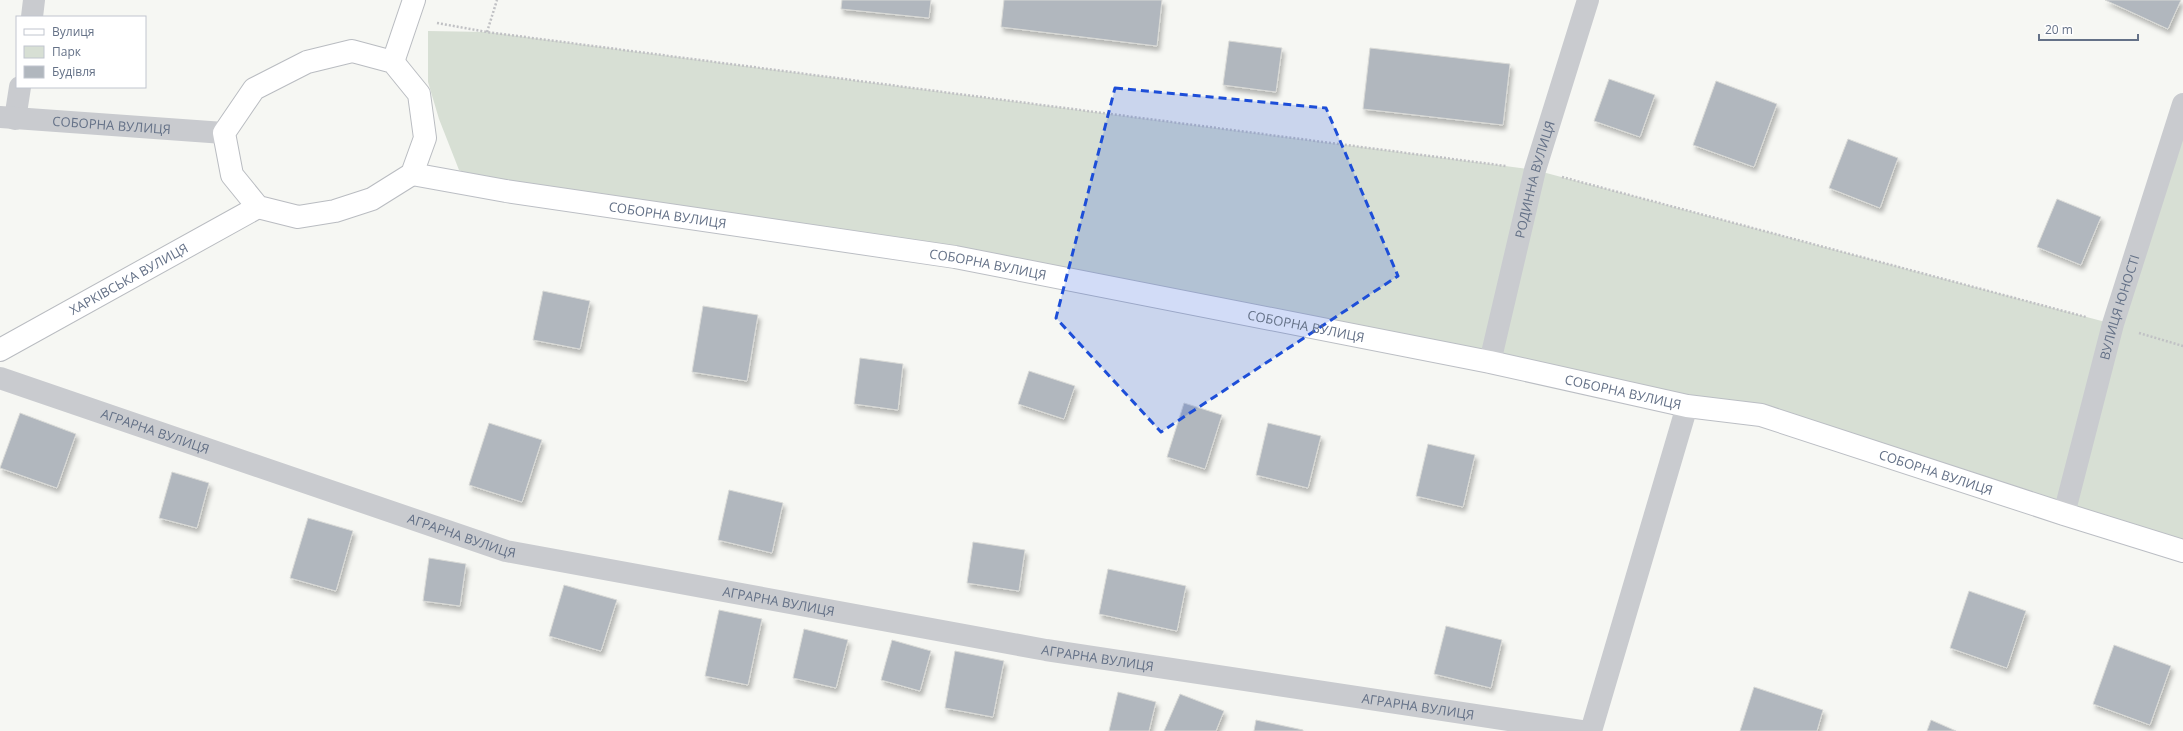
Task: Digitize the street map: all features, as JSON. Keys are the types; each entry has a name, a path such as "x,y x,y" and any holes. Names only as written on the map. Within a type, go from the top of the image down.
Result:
{"main road":[{"path":"393,62 411,9"},
{"path":"352,50 393,62 419,94 425,138 412,174 372,199 335,211 298,217 258,207 232,175 224,133 254,89 307,62 352,50"},
{"name":"СОБОРНА ВУЛИЦЯ","path":"412,174 514,192 955,257 1490,362 1687,406 1761,415 2064,514 2183,551"},
{"name":"ХАРКІВСЬКА ВУЛИЦЯ","path":"0,350 258,207"}],"street":[{"path":"32,16 34,0"},
{"name":"РОДИННА ВУЛИЦЯ","path":"1490,362 1535,170 1588,0"},
{"path":"8,118 20,88"},
{"name":"ВУЛИЦЯ ЮНОСТІ","path":"2064,514 2113,324 2183,104"},
{"name":"СОБОРНА ВУЛИЦЯ","path":"8,118 224,133"},
{"name":"АГРАРНА ВУЛИЦЯ","path":"0,378 506,552 1046,650 1581,731"},
{"path":"1591,731 1687,406"}],"path":[{"path":"487,32 497,0"},
{"path":"411,9 487,32 1535,170 2113,324 2183,346"}],"highlighted area":[{"path":"1115,88 1326,108 1398,276 1161,432 1056,318"}],"green space":[{"path":"428,31 487,32 1535,170 2113,324 2183,104 2183,551 1761,415 955,257 506,191 459,170 439,119 428,82"}],"building":[{"path":"842,0 931,0 929,18 841,9"},
{"path":"1004,0 1162,0 1157,46 1001,27"},
{"path":"2105,0 2181,0 2168,29"},
{"path":"1229,41 1282,48 1276,92 1223,85"},
{"path":"1370,48 1510,64 1503,125 1363,109"},
{"path":"1609,79 1655,95 1640,137 1594,121"},
{"path":"1716,81 1777,104 1754,167 1693,145"},
{"path":"1848,139 1898,158 1880,208 1829,188"},
{"path":"2057,199 2101,217 2081,265 2037,247"},
{"path":"543,291 590,301 580,349 533,340"},
{"path":"703,306 758,315 747,381 692,372"},
{"path":"860,358 903,364 898,410 854,404"},
{"path":"1029,371 1075,386 1064,419 1018,404"},
{"path":"1184,403 1222,415 1205,469 1167,457"},
{"path":"20,413 76,434 57,488 0,468"},
{"path":"489,423 542,440 522,502 469,485"},
{"path":"1268,423 1321,436 1308,488 1256,475"},
{"path":"1428,444 1475,455 1463,507 1416,496"},
{"path":"172,472 209,483 197,528 159,518"},
{"path":"729,490 783,503 772,553 718,540"},
{"path":"308,518 353,531 336,591 290,578"},
{"path":"973,542 1025,550 1019,591 967,583"},
{"path":"429,558 466,564 460,606 423,601"},
{"path":"1108,569 1186,586 1177,631 1099,614"},
{"path":"564,585 617,600 601,651 549,636"},
{"path":"1969,591 2026,611 2007,668 1950,648"},
{"path":"719,610 762,619 748,685 705,676"},
{"path":"1446,626 1502,640 1491,688 1434,674"},
{"path":"804,629 848,640 836,688 793,678"},
{"path":"892,640 931,651 920,691 881,680"},
{"path":"2114,645 2171,666 2150,725 2093,704"},
{"path":"955,651 1004,661 993,717 945,708"},
{"path":"1754,687 1823,710 1817,731 1740,731"},
{"path":"1118,692 1156,702 1149,731 1109,731"},
{"path":"1180,694 1224,711 1216,731 1164,731"},
{"path":"1256,720 1303,730 1303,731 1254,731"},
{"path":"1931,720 1956,731 1927,731"}]}
